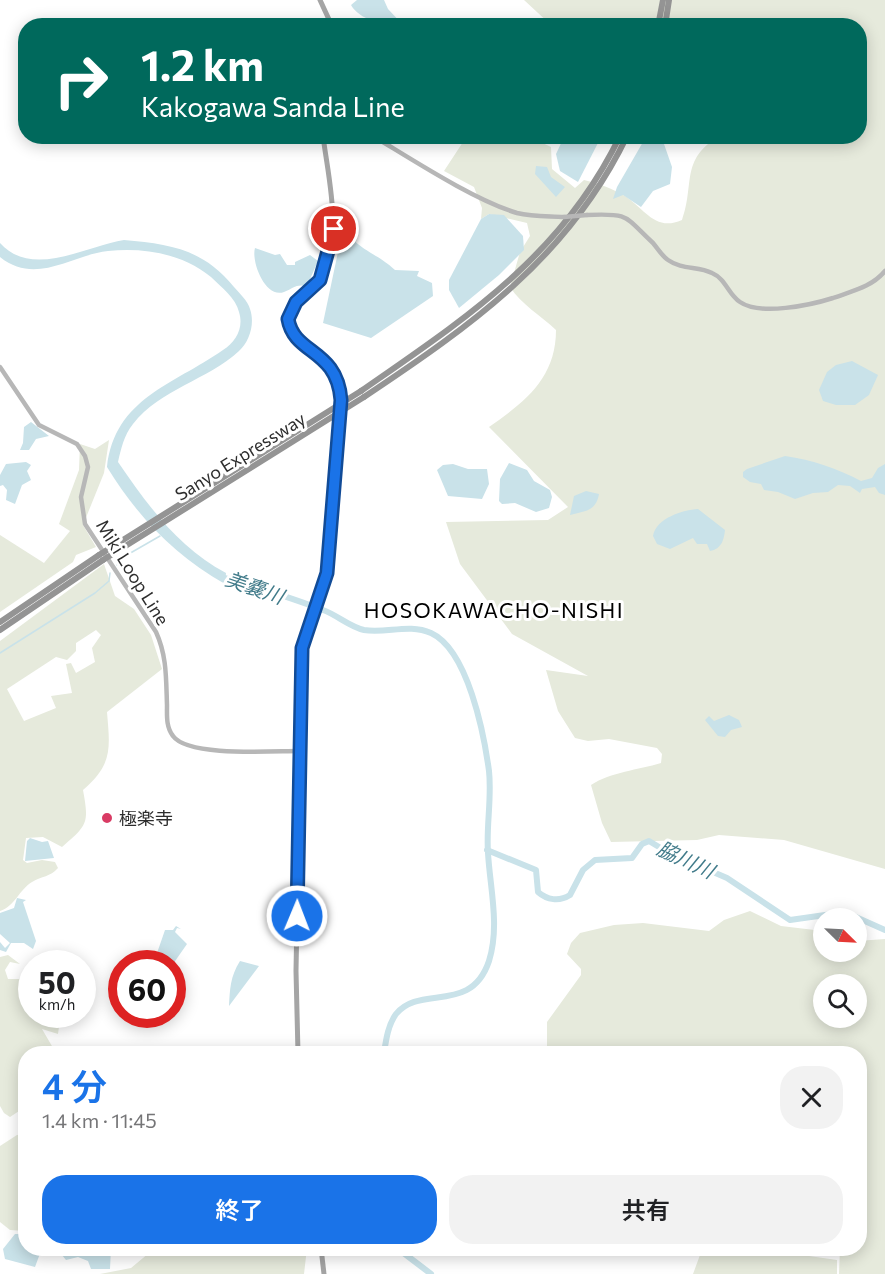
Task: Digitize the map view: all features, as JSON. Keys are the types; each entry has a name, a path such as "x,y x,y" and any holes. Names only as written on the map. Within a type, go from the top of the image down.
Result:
{"highway":[{"path":"660,18 663,0"},
{"path":"666,18 669,0"},
{"name":"Sanyo Expressway","path":"363,394 447,333 521,272 578,208 615,144"},
{"name":"Sanyo Expressway","path":"0,622 451,337 526,276 584,210 622,144"},
{"name":"Sanyo Expressway","path":"0,630 101,557"}],"main road":[{"path":"320,0 328,18"},
{"path":"297,1046 295,1013 298,751 302,648 328,563 340,418 340,388 333,370 322,356 292,334 288,319 296,302 320,280 334,233 324,144"},
{"path":"388,144 460,186 507,209 530,215 625,216 669,261 681,267 713,273 725,281 736,299 759,309 817,303 875,282 885,271"},
{"name":"Miki Loop Line","path":"0,367 39,425 77,444 85,456 88,467 81,497 85,524 156,632 163,647 166,660 168,727 174,738 199,749 298,751"},
{"path":"322,1256 324,1274"}],"shaded area":[{"path":"524,0 885,0 885,869 784,840 719,835 697,840 611,842 602,823 591,785 616,774 661,763 662,754 657,748 609,739 588,741 575,738 558,711 546,670 588,676 512,634 460,564 446,522 548,520 568,507 489,427 515,408 536,387 551,362 556,330 526,305 510,287 520,252 530,236 527,223 489,214 481,219 482,208 474,187 444,171 462,144 545,144 551,147 552,169 575,188 584,180 600,185 625,196 657,221 673,223 682,220 693,164 709,144 867,144 867,18 543,18"},
{"path":"109,440 104,473 83,525 96,547 76,555 73,562 0,612 0,535 44,563 70,531 59,524 79,470 80,444 95,449"},
{"path":"104,564 115,596 134,609 151,635 162,669 107,712 109,746 105,764 93,781 83,790 86,817 82,828 62,847 43,837 26,838 23,860 27,863 42,860 55,862 58,868 49,875 32,882 10,905 0,911 0,641","holes":["96,630 101,635 92,648 95,662 76,673 71,663 66,664 72,693 51,696 56,708 24,721 7,689 56,657 67,660 76,651 76,643"]},
{"path":"750,911 781,926 813,930 813,962 867,962 867,940 885,939 885,1274 839,1274 840,1256 867,1256 867,1046 547,1046 547,1022 581,975 581,969 567,954 571,943 580,933 614,925 643,923 709,931 724,920"},
{"path":"8,955 18,962 10,962 5,970 8,979 18,979 18,1028 59,1028 58,1034 42,1029 52,1046 18,1046 18,1112 10,1117 0,1106 0,957"},
{"path":"17,1135 18,1231 10,1230 0,1222 0,1146"},
{"path":"145,1256 306,1256 304,1274 100,1274 131,1268"},
{"path":"700,1256 809,1256 837,1260 837,1274 693,1274"}],"water":[{"path":"357,0 384,0 388,9 396,18 366,18 351,5"},
{"path":"561,144 597,144 578,182 560,171 556,154"},
{"path":"642,144 664,144 672,167 670,184 653,191 641,207 623,195 613,199 617,187"},
{"path":"536,166 547,167 551,177 565,187 556,197 535,174"},
{"path":"489,214 504,215 523,236 524,250 499,275 459,308 449,290 449,280 481,219"},
{"path":"346,239 352,239 395,270 419,271 417,276 432,283 433,296 371,338 323,323 338,252"},
{"path":"124,240 171,247 198,256 222,274 243,297 250,309 252,326 243,347 227,361 170,393 144,412 127,433 118,462 166,525 209,563 226,573 225,584 190,561 158,533 131,502 107,467 112,444 121,425 134,409 166,384 232,343 240,329 239,312 235,302 200,269 176,258 149,251 108,251 40,269 27,269 13,265 0,257 0,243 13,253 28,259 43,259 60,257"},
{"path":"255,248 275,255 280,254 287,265 295,265 295,262 310,255 318,261 307,286 297,286 277,293 271,290 265,285 257,269"},
{"path":"852,361 878,375 869,395 855,405 836,405 823,401 819,390 827,372 836,365"},
{"path":"31,422 49,436 36,439 29,450 20,450 24,427"},
{"path":"785,456 824,465 861,481 872,478 878,468 885,464 885,495 879,493 875,487 862,489 860,493 850,486 838,485 828,492 813,493 795,499 778,492 764,490 761,484 750,482 743,477 743,472 747,469"},
{"path":"26,462 31,465 27,471 31,480 22,485 15,504 6,500 7,490 3,485 0,486 0,475 6,464"},
{"path":"509,463 527,470 534,481 550,490 552,497 549,508 536,512 515,503 502,504 499,501 500,479"},
{"path":"453,464 468,469 487,469 489,484 482,499 448,496 437,470 443,465"},
{"path":"586,491 599,494 595,504 589,510 570,515 574,496"},
{"path":"698,509 725,530 720,546 710,551 707,544 697,544 693,538 670,549 657,544 653,536 659,524 678,513"},
{"path":"729,715 739,720 742,727 731,730 725,737 718,736 705,720 709,716 714,721"},
{"path":"30,838 42,842 48,841 54,858 25,861 27,841"},
{"path":"17,898 26,900 23,902 36,941 33,949 24,943 11,943 6,952 0,950 0,942 5,948 10,943 0,934 0,913 14,908"},
{"path":"176,926 181,929 177,928 175,932 187,944 183,950 158,950 165,930 173,930"},
{"path":"240,961 259,966 229,1006 232,978"},
{"path":"15,1234 18,1234 18,1256 39,1256 35,1267 5,1259 3,1249"},
{"path":"63,1256 111,1256 110,1269 91,1269 88,1261 78,1257 66,1260"}],"waterway":[{"path":"117,565 120,559 160,536"},
{"path":"0,653 95,593 109,581 110,573"},
{"name":"美嚢川","path":"220,576 315,607 364,630 414,629 431,633 444,642 455,657 472,694 483,736 490,781 488,843 494,934 489,961 481,978 470,988 458,994 406,1005 393,1018 385,1046"},
{"name":"脇川川","path":"487,850 536,870 538,892 545,897 557,899 570,895 583,870 595,860 632,858 642,844 649,841 669,853 727,878 790,920 839,913 849,914 885,930"},
{"name":"美嚢川","path":"407,1256 431,1274"}],"place":[{"name":"極楽寺","path":"107,818"}],"district":[{"name":"HOSOKAWACHO-NISHI","path":"494,609"}],"route":[{"path":"297,916 298,751 302,648 327,573 341,400 340,388 333,370 322,356 292,334 288,319 290,310 296,302 320,280 334,229"}]}
